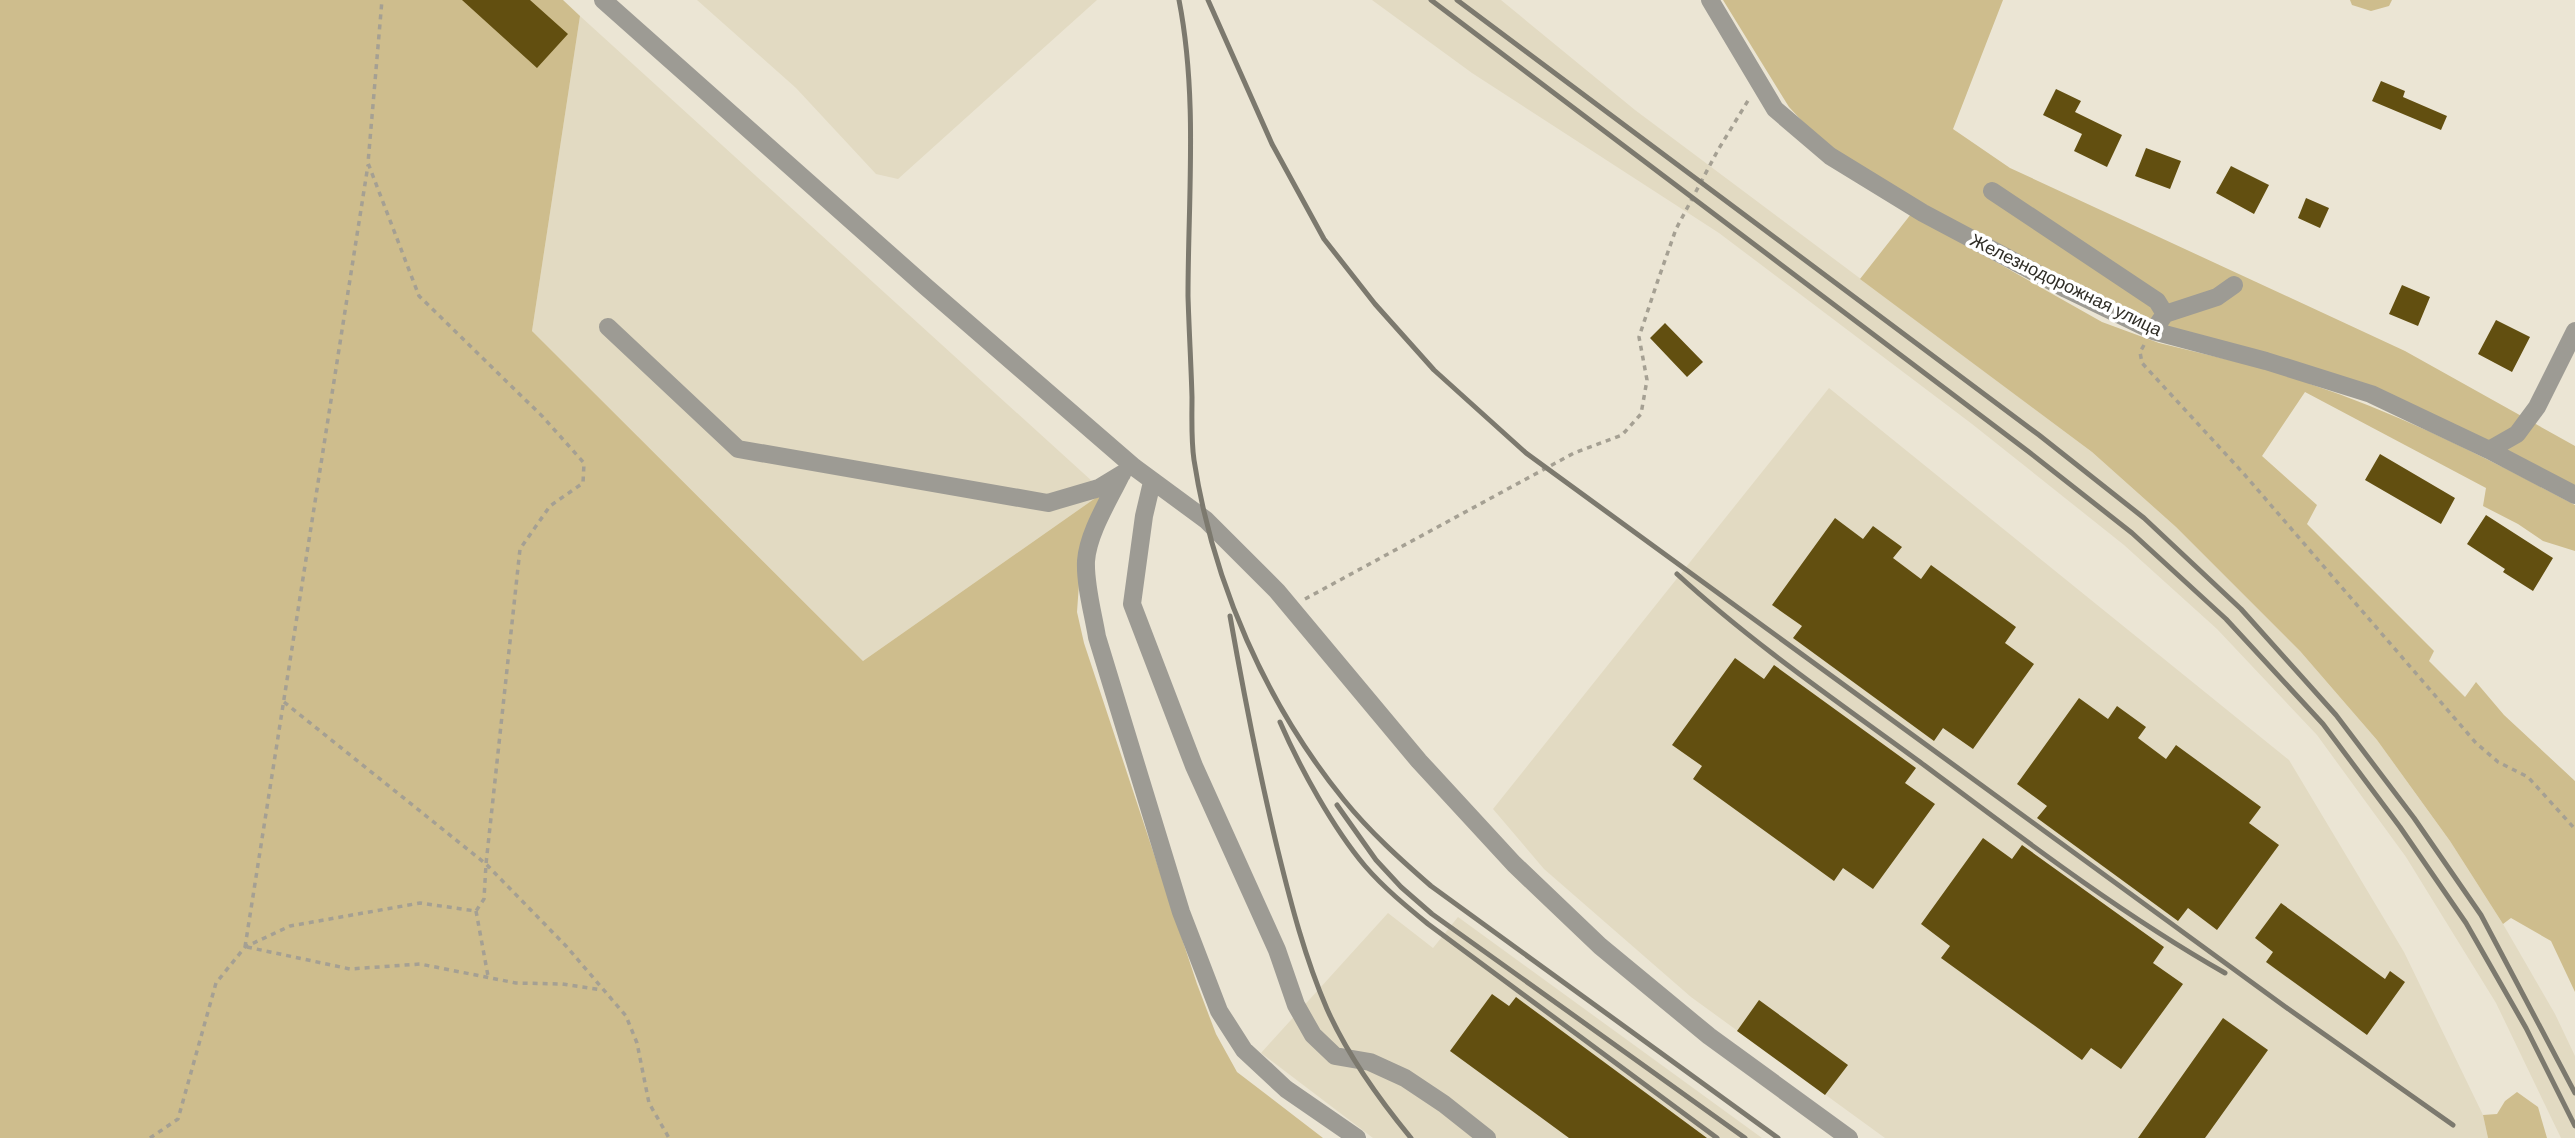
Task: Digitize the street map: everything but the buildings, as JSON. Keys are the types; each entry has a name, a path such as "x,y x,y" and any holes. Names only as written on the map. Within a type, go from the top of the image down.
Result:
{"street":[{"path":"603,0 935,295 1127,471 1152,482 1206,520 1290,606 1419,761 1514,863 1600,946 1709,1036 1849,1138"},
{"name":"Железнодорожная улица","path":"1710,0 1775,109 1830,156 1935,219 2066,289 2153,331 2266,361 2371,394 2489,450 2575,495"},
{"path":"1992,191 2157,301 2165,314"},
{"path":"2153,331 2165,314 2217,297 2234,285"},
{"path":"608,327 738,449 1048,503 1099,488 1127,471"},
{"path":"2489,450 2517,434 2530,416 2575,331"},
{"path":"1127,471 1096,525 1086,560 1091,604 1097,637 1181,912 1219,1011 1244,1050 1286,1088 1357,1138"},
{"path":"1152,482 1144,516 1132,604 1194,766 1277,950 1296,1005 1313,1035 1335,1056 1370,1062 1405,1078 1488,1138"}],"path":[{"path":"246,947 368,163 382,0"},
{"path":"1290,606 1574,453 1622,435 1635,421 1641,414 1647,380 1639,337 1676,229 1718,149 1759,82"},
{"path":"368,163 419,296 543,417 584,463 583,483 550,506 520,549 484,899 476,911 488,976"},
{"path":"2153,331 2140,352 2142,363 2244,474 2476,743 2498,762 2528,777 2575,829"},
{"path":"284,701 486,864 567,947 626,1016 637,1043 649,1103 669,1138"},
{"path":"150,1138 178,1119 216,982 246,947 290,926 420,903 476,911"},
{"path":"246,947 350,970 420,964 516,983 604,990"}],"shaded area":[{"path":"0,0 563,0 580,16 532,331 863,661 1104,492 1080,570 1077,612 1084,643 1197,984 1216,1034 1237,1072 1323,1138 0,1138"},
{"path":"697,0 1097,0 898,179 876,174 796,88"},
{"path":"1372,0 1501,0 1635,110 2092,452 2176,527 2300,651 2377,740 2450,841 2503,924 2555,1014 2575,1056 2575,1138 2561,1138 2496,1003 2406,857 2317,735 2217,629 2124,545 1972,424 1719,233 1472,73"},
{"path":"1723,0 2003,0 1953,129 2010,168 2405,351 2575,446 2575,488 2305,369 2310,384 2445,439 2575,505 2575,551 2543,541 2483,506 2486,488 2305,392 2262,456 2317,505 2307,524 2434,651 2429,661 2465,697 2476,682 2504,715 2575,781 2575,992 2551,941 2511,918 2503,924 2450,841 2377,740 2300,651 2176,527 2092,452 1860,279 1911,214 2102,322 2159,343 2254,366 2158,328 1990,243 1839,156 1789,107"},
{"path":"2350,0 2392,0 2389,6 2371,11 2352,5"},
{"path":"580,16 1104,492 863,661 532,331"},
{"path":"1829,388 2289,760 2404,952 2483,1115 2488,1138 1885,1138 1691,997 1544,869 1493,809"},
{"path":"1388,913 1433,948 1458,917 1762,1138 1373,1138 1261,1053"},
{"path":"2517,1092 2538,1107 2547,1138 2488,1138 2483,1115 2497,1114 2505,1101"}],"railway":[{"path":"1179,0 1185,37 1190,110 1188,296 1194,460 1214,552 1229,596 1267,683 1290,724 1344,800 1408,866 1431,886 1778,1138"},
{"path":"1208,0 1272,144 1324,239 1375,304 1434,370 1526,453 2287,1008 2453,1125"},
{"path":"1431,0 2029,452 2132,533 2226,619 2323,724 2400,827 2466,923 2526,1028 2575,1126"},
{"path":"1457,0 2039,435 2144,518 2241,609 2336,715 2414,818 2481,915 2575,1093"},
{"path":"1677,574 1765,648 2032,845 2146,925 2225,973"},
{"path":"1230,616 1271,822 1293,911 1312,970 1327,1009 1354,1060 1411,1138"},
{"path":"1280,722 1329,816 1353,851 1387,889 1428,924 1717,1138"},
{"path":"1337,805 1376,860 1432,914 1745,1138"}]}
